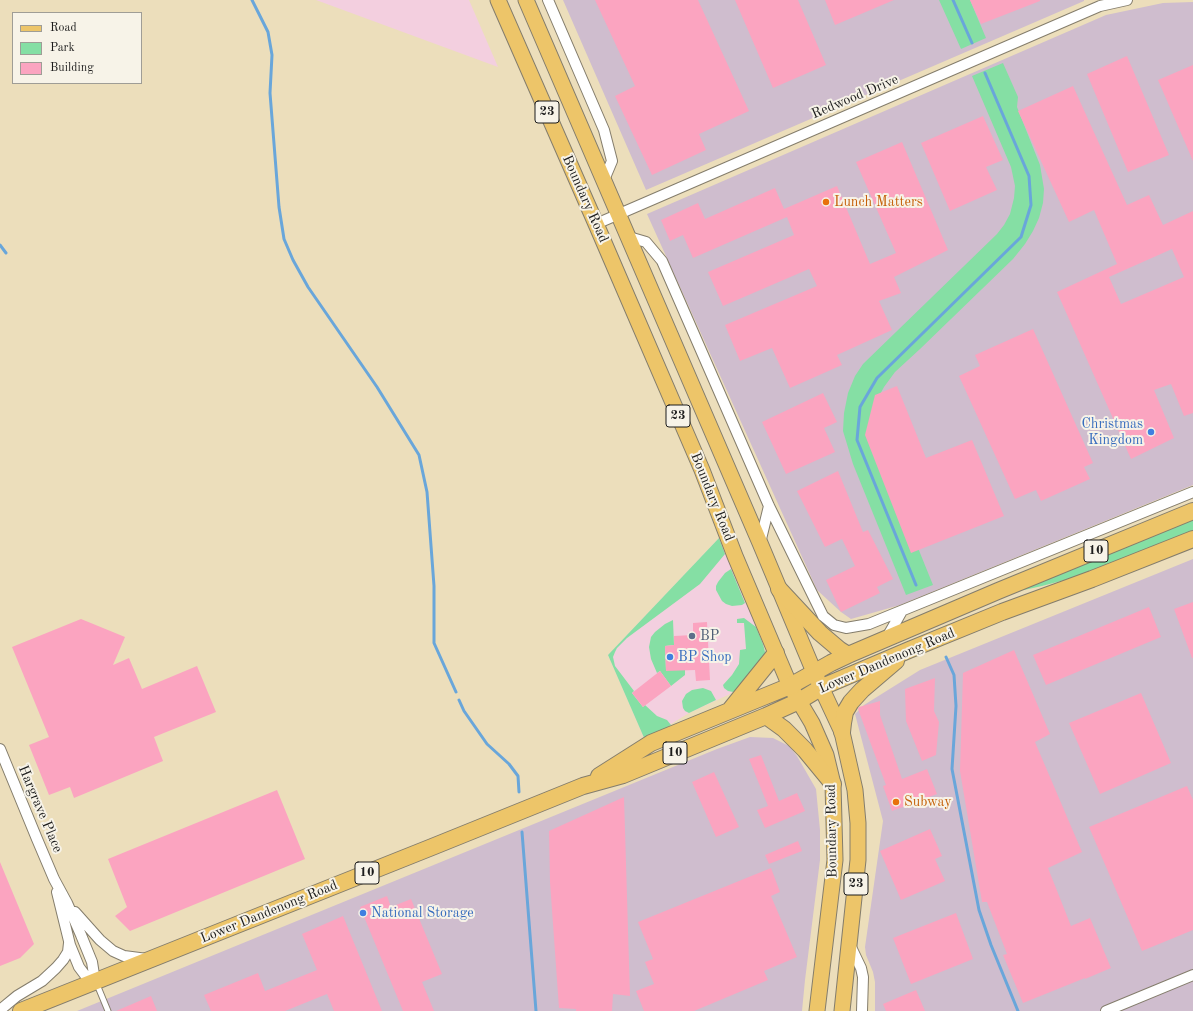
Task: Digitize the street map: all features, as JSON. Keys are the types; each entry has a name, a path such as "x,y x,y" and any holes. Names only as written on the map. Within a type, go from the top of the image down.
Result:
{"highway":[{"name":"Lower Dandenong Road","path":"583,786 652,743 790,686 848,655 948,612 1193,511"},
{"name":"Lower Dandenong Road","path":"21,1011 432,848 583,786 623,774 766,716 799,701 822,687 909,650 1002,612 1092,579 1193,539"},
{"path":"779,589 820,633 848,655"},
{"path":"842,732 846,712 851,702 862,690 909,650"},
{"path":"729,711 776,653"},
{"path":"766,716 784,729 805,750 833,784"}],"main road":[{"name":"Boundary Road","path":"498,0 702,470 735,556 790,686 812,723 826,756 833,784 835,860 817,1011"},
{"name":"Boundary Road","path":"526,0 760,542 814,672 842,732 855,790 858,823 858,860 842,1011"}],"street":[{"path":"548,0 604,130 612,161 604,180"},
{"name":"Redwood Drive","path":"596,224 1099,3 1127,0"},
{"name":"Boundary Road","path":"629,237 646,242 662,261 769,506 823,616 834,625 846,628 869,624 902,611"},
{"path":"902,611 1193,492"},
{"path":"760,542 769,506"},
{"name":"Lower Dandenong Road","path":"886,639 902,611"},
{"name":"Hargrave Place","path":"0,749 34,834 54,879 67,903 92,962 95,981"},
{"name":"Hargrave Place","path":"54,879 69,941 80,969 85,975 95,981"},
{"path":"67,903 100,940 112,951 124,956 151,959"},
{"path":"0,1010 17,996 42,982 63,960 70,946 69,941"},
{"path":"850,945 861,968 863,977 862,1011"},
{"path":"1106,1011 1193,975"}],"lane":[{"path":"95,981 108,1011"}],"shaded area":[{"path":"316,0 469,0 498,67"},
{"path":"563,0 1084,0 1084,1 646,190"},
{"path":"1193,2 1193,485 900,605 851,619 817,590 647,214 1106,15 1163,3"},
{"name":"BP","path":"719,538 765,652 738,688 728,695 689,713 645,740 608,655"},
{"path":"1193,559 1193,1011 875,1011 875,982 873,972 866,955 865,947 883,821 855,714 864,705 920,670"},
{"path":"750,737 773,738 789,746 797,756 816,789 820,830 820,860 802,1011 77,1011 717,749"}],"green space":[{"path":"939,0 970,0 986,38 961,49"},
{"path":"1003,63 1018,97 1017,107 1040,165 1044,189 1043,203 1039,218 1033,231 1013,259 895,372 884,387 876,402 880,454 933,585 906,595 853,464 843,431 844,413 848,393 855,376 863,364 997,234 1010,214 1015,186 1011,167 972,76"},
{"path":"1193,515 1193,533 1076,577 1024,590 1022,589"},
{"path":"719,538 725,554 700,584 627,638 617,648 613,657 615,666 634,691 632,693 643,707 645,705 657,716 667,720 671,725 645,740 608,655"},
{"path":"731,569 745,603 742,605 732,606 726,604 722,601 716,590 718,582 725,573"},
{"path":"744,618 756,627 765,652 764,659 733,692 728,691 723,685 739,664 740,650 746,649 744,623 737,623 737,619"},
{"path":"673,620 674,645 665,646 666,670 685,670 685,675 671,686 660,671 657,673 651,659 649,647 651,637 655,632"},
{"path":"703,688 711,691 716,700 689,713 685,711 682,701 686,694 692,690"}],"building":[{"path":"595,0 698,0 749,111 699,134 706,150 652,175 615,96 635,86"},
{"path":"735,0 798,0 826,65 773,88"},
{"path":"825,0 894,0 835,25"},
{"path":"970,0 1040,0 1040,1 981,24"},
{"path":"1127,56 1169,155 1128,172 1087,74"},
{"path":"1193,65 1193,161 1158,80"},
{"path":"1073,86 1127,205 1149,195 1163,225 1193,211 1193,413 1184,416 1171,384 1154,390 1174,438 1131,459 1057,292 1117,264 1094,210 1069,222 1018,111","holes":["1172,249 1184,277 1121,304 1109,277"]},
{"path":"983,116 1003,160 986,167 997,190 950,211 921,143"},
{"path":"902,142 948,250 894,277 901,293 879,301 892,330 837,355 842,365 790,388 772,348 740,361 725,325 817,286 809,269 723,306 708,272 794,235 787,217 693,258 683,235 670,241 661,220 698,203 705,219 775,188 784,209 837,186 870,264 896,253 856,162"},
{"path":"1033,329 1093,463 1084,467 1090,479 1041,501 1036,490 1015,499 959,376 980,366 975,355"},
{"path":"897,386 926,458 972,440 1004,516 911,553 865,435 875,395"},
{"path":"823,393 837,422 824,428 835,452 786,474 762,422"},
{"path":"838,471 863,532 868,530 893,579 877,587 880,593 841,612 826,580 855,566 842,539 825,547 797,491"},
{"path":"1193,602 1193,658 1192,658 1174,609"},
{"path":"1149,607 1161,637 1046,685 1033,655"},
{"path":"81,619 125,637 113,665 129,658 142,689 197,666 216,712 154,737 163,761 74,798 70,787 49,795 29,745 49,737 12,647"},
{"path":"707,622 710,680 696,681 695,670 666,671 665,646 674,645 674,636 693,635 693,623"},
{"path":"1014,650 1050,734 1035,742 1082,852 1048,868 1071,926 1090,918 1111,968 1023,1003 1003,955 1007,954 987,902 982,902 960,771 963,673"},
{"path":"660,671 671,686 643,707 632,693"},
{"path":"935,678 934,711 939,722 936,755 922,761 906,721 905,689"},
{"path":"1141,693 1171,763 1100,794 1069,723"},
{"path":"880,701 880,715 902,779 927,769 937,794 892,811 883,786 886,785 858,709 859,707"},
{"path":"761,755 779,801 797,793 805,811 765,828 757,810 768,806 749,759"},
{"path":"714,772 739,827 716,837 692,782"},
{"path":"1187,786 1193,800 1193,930 1142,951 1089,827"},
{"path":"277,790 305,859 130,931 115,916 127,907 108,859"},
{"path":"624,797 630,996 613,994 612,1011 576,1011 576,1009 559,1008 550,882 549,831"},
{"path":"930,829 942,856 935,859 945,881 901,900 880,851"},
{"path":"798,841 802,851 769,864 765,855"},
{"path":"0,862 34,944 20,958 0,966"},
{"path":"771,868 780,892 771,896 797,957 764,971 768,980 694,1011 644,1011 636,991 654,984 645,962 653,959 638,922"},
{"path":"387,896 391,907 411,899 442,974 422,982 434,1011 403,1011 360,907"},
{"path":"956,913 973,959 911,984 893,938"},
{"path":"343,916 382,1011 334,1011 327,994 285,1011 211,1011 204,995 258,973 265,991 317,970 302,934"},
{"path":"916,990 925,1011 886,1011 883,1004"},
{"path":"151,996 157,1011 116,1011"}],"waterway":[{"path":"252,0 268,32 272,55 270,93 279,207 284,239 293,260 308,287 377,387 419,455 427,492 434,586 434,643 456,692"},
{"path":"953,0 972,43"},
{"path":"916,585 857,440 860,407 877,378 1021,237 1031,205 1029,176 985,73"},
{"path":"0,245 6,253"},
{"path":"946,657 954,675 956,706 952,769 979,910 991,945 1018,1011"},
{"path":"459,700 464,711 487,744 509,764 518,776 519,792"},
{"path":"522,832 536,1011"}],"place":[{"name":"Lunch Matters","path":"826,202"},
{"name":"Christmas Kingdom","path":"1151,432"},
{"name":"BP","path":"692,636"},
{"name":"BP Shop","path":"670,657"},
{"name":"Subway","path":"896,802"},
{"name":"National Storage","path":"363,913"}]}
